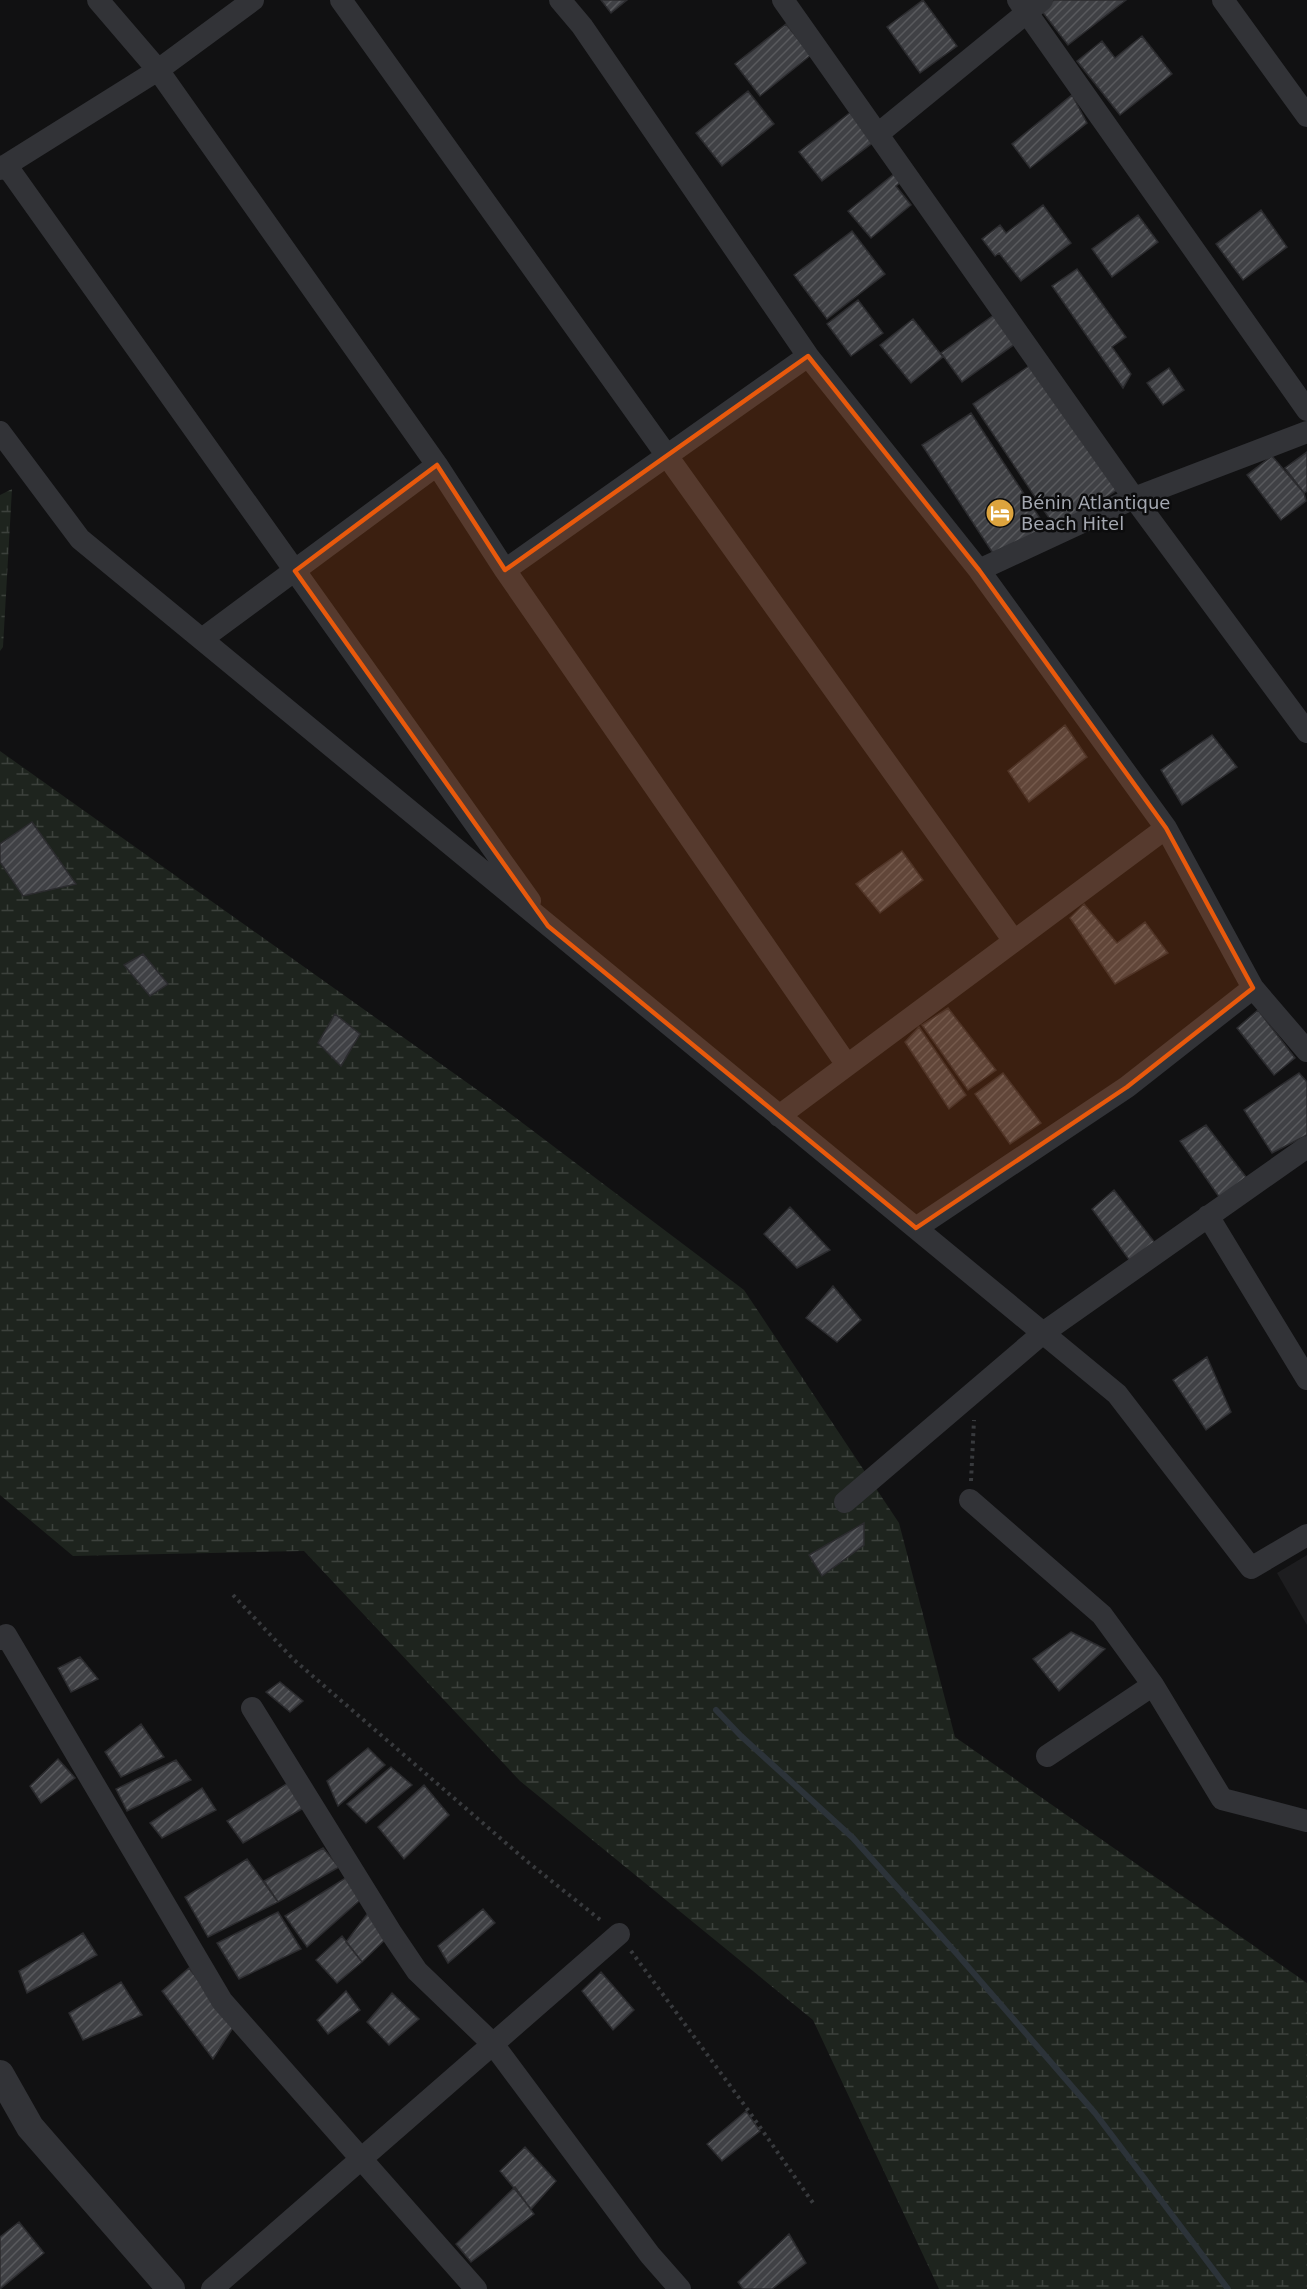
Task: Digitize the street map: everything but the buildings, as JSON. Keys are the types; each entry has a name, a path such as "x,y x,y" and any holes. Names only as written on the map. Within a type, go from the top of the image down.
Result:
{"street":[{"path":"98,0 158,70 437,465 504,570 847,1065"},
{"path":"253,0 158,70 3,167 548,926"},
{"path":"341,0 1014,941"},
{"path":"560,0 582,26 808,356 980,570 1166,828 1253,988 1307,1051"},
{"path":"783,0 1134,498 1307,732"},
{"path":"1223,0 1307,116"},
{"path":"878,134 1029,4 1307,410"},
{"path":"504,570 808,356"},
{"path":"0,432 81,539 1117,1394 1251,1568 1307,1535"},
{"path":"980,570 1134,498 1307,432"},
{"path":"202,639 437,465"},
{"path":"779,1116 1166,828"},
{"path":"916,1228 1126,1087 1253,988"},
{"path":"845,1502 1043,1333 1307,1147"},
{"path":"1208,1216 1307,1379"},
{"path":"970,1500 1102,1615 1153,1685 1222,1798 1307,1821"},
{"path":"0,1639 6,1635 222,2001 476,2289"},
{"path":"1047,1755 1153,1685"},
{"path":"252,1708 417,1971 493,2044 650,2255 680,2289"},
{"path":"212,2289 619,1934"},
{"path":"0,2074 30,2127 171,2289"}],"path":[{"path":"970,1500 975,1390"},
{"path":"233,1595 293,1659 529,1863 619,1934 748,2110 813,2204"}],"highlighted area":[{"path":"808,356 979,570 1166,828 1253,988 1127,1087 916,1228 548,926 295,571 437,465 505,570"}],"shaded area":[{"path":"1307,1555 1307,1625 1277,1573"}],"green space":[{"path":"12,489 3,647 0,651 0,495"},
{"path":"0,751 500,1106 744,1290 899,1523 955,1737 1307,1983 1307,2289 939,2289 813,2020 520,1781 304,1551 73,1556 0,1495"}],"waterway":[{"path":"716,1710 741,1736 853,1838 957,1954 1095,2113 1228,2289"}],"place":[{"name":"Bénin Atlantique Beach Hitel","path":"1000,513"}]}
